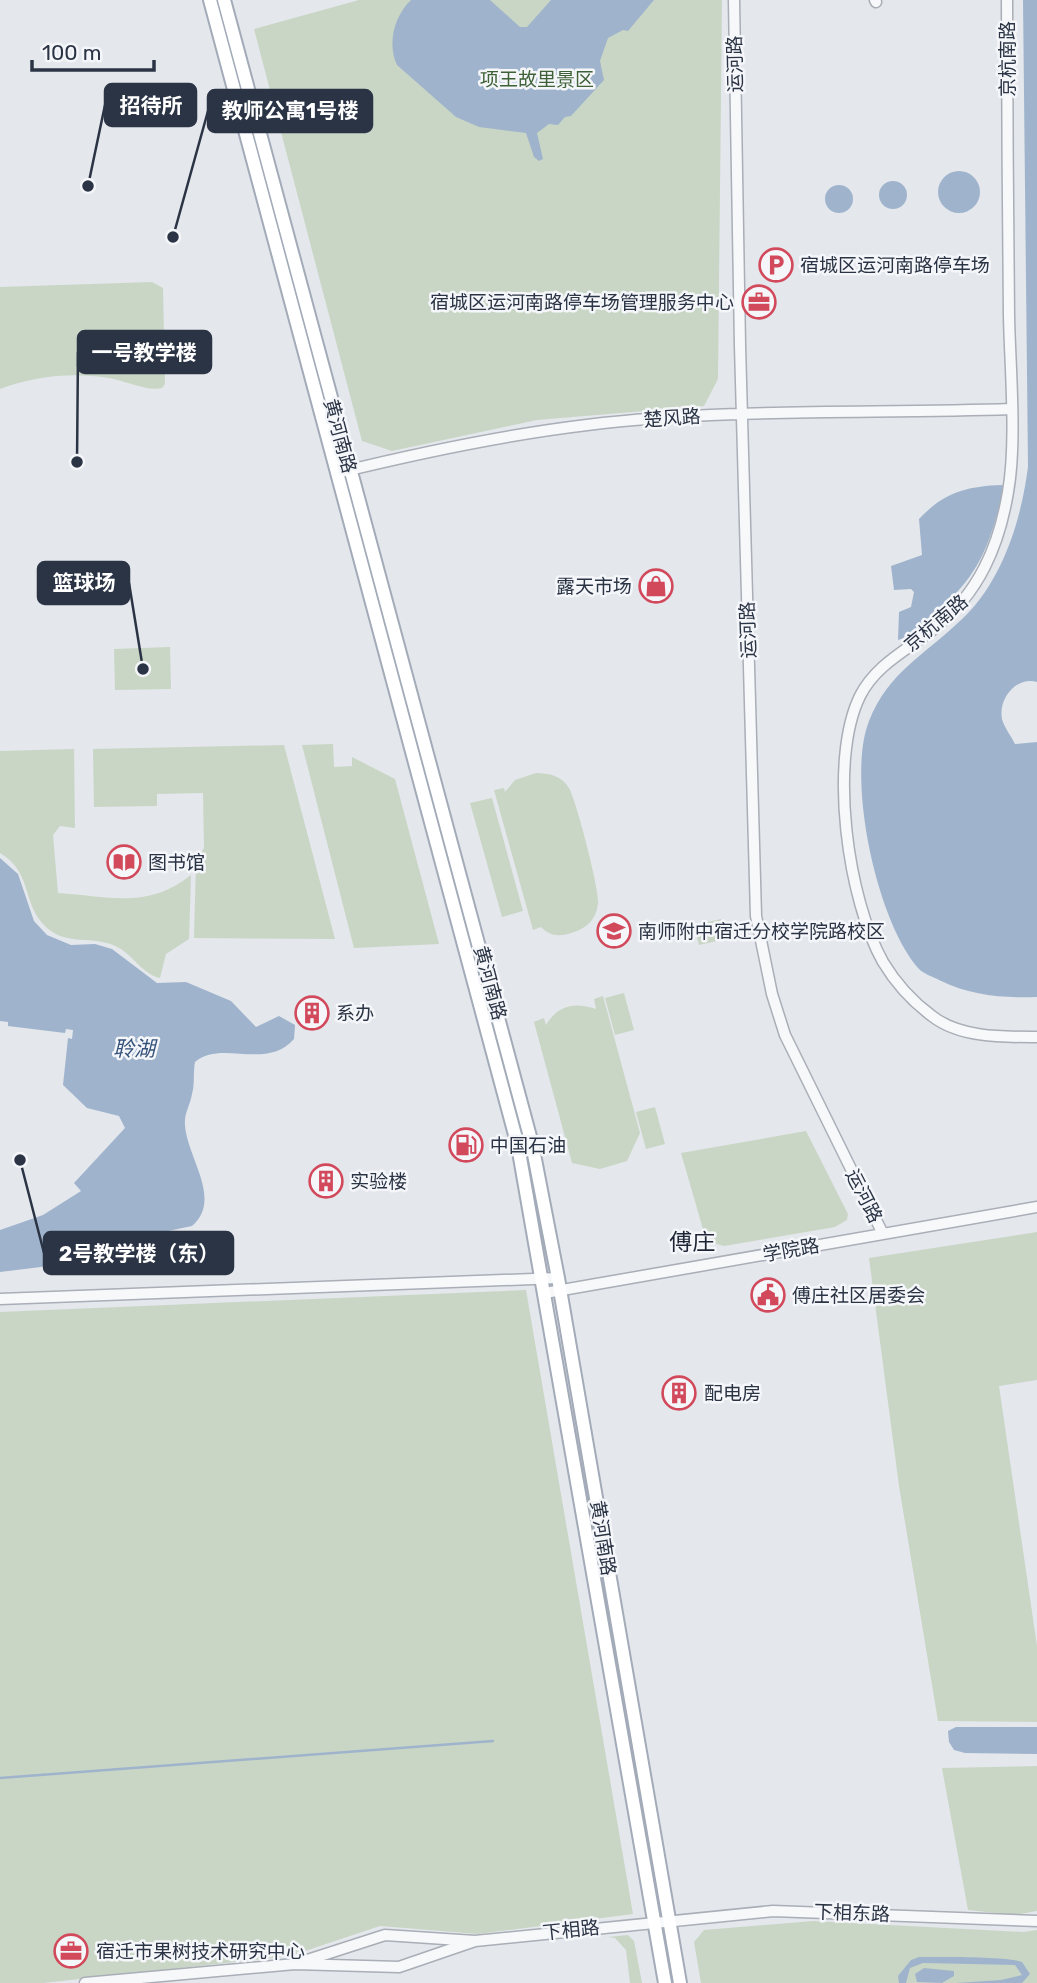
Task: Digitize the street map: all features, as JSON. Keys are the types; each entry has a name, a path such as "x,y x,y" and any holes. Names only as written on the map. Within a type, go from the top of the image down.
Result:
{"main road":[{"name":"黄河南路","path":"210,0 488,975 532,1144 559,1284 660,1921 665,1983"},
{"name":"黄河南路","path":"224,0 518,1146 660,1921 680,1983"}],"street":[{"name":"运河路","path":"734,0 753,877 761,950 772,994 794,1055 883,1234"},
{"name":"京杭南路","path":"1007,0 1011,409 1009,488 1002,526 985,570 973,591 937,626 884,665 866,686 846,735 845,791 852,865 870,934 884,963 906,992 934,1018 967,1032 1002,1037 1037,1037"},
{"name":"楚风路","path":"343,472 541,431 741,414 1011,409"},
{"name":"学院路","path":"545,1293 559,1284 1037,1208"},
{"path":"0,1299 542,1278 559,1284"},
{"name":"下相东路","path":"660,1921 773,1911 1037,1921"},
{"name":"下相路","path":"295,1964 385,1935 475,1941 660,1921"},
{"name":"下相路","path":"85,1983 295,1964 398,1967 475,1941"}],"green space":[{"name":"项王故里景区","path":"359,0 722,0 718,379 704,406 537,420 392,451 362,441 254,29"},
{"path":"152,282 163,288 165,384 162,388 143,387 95,376 67,375 40,378 0,389 0,287"},
{"path":"170,647 171,689 115,690 114,649"},
{"path":"333,744 334,767 352,766 352,757 395,779 439,944 354,948 302,745"},
{"path":"284,745 335,939 194,938 196,862 204,848 203,793 157,794 157,806 94,807 93,749"},
{"path":"74,749 75,828 60,826 53,835 58,893 111,898 143,897 175,886 191,875 189,939 166,954 160,978 147,972 120,948 103,942 59,936 51,931 36,915 17,869 0,853 0,751"},
{"path":"536,773 555,776 569,788 587,846 598,896 597,910 589,923 563,935 551,934 541,927 533,930 494,790 504,788 505,792 515,780"},
{"path":"492,798 523,911 502,917 470,803"},
{"path":"721,919 726,939 699,945 694,925"},
{"path":"624,993 634,1030 615,1035 605,998"},
{"path":"603,996 640,1133 627,1161 600,1169 572,1163 534,1022 544,1018 546,1025 556,1013 568,1007 596,1009 594,999"},
{"path":"655,1107 665,1144 646,1149 636,1112"},
{"path":"806,1131 848,1214 847,1220 835,1227 724,1246 709,1242 681,1153"},
{"path":"1037,1232 1037,1380 999,1386 1037,1646 1037,1722 938,1721 899,1486 869,1258"},
{"path":"526,1290 633,1914 478,1934 380,1926 290,1956 43,1983 0,1983 0,1312"},
{"path":"1037,1766 1037,1911 1014,1915 968,1910 942,1768"},
{"path":"813,1921 1024,1932 1037,1930 1037,1983 701,1983 694,1942 704,1930"},
{"path":"628,1935 634,1941 642,1983 630,1983 626,1950 615,1938 608,1937"}],"water":[{"path":"411,0 490,0 520,27 527,27 551,0 654,0 628,31 623,30 608,38 600,61 604,80 571,116 565,117 558,125 549,124 537,133 543,159 539,161 534,157 526,133 479,127 456,117 397,65 393,48 394,31 400,14"},
{"path":"1023,0 1037,0 1037,682 1023,682 1010,690 1003,704 1002,719 1015,744 1037,742 1037,997 975,993 920,970 891,920 879,886 870,850 861,778 863,746 869,721 877,704 897,676 961,620 988,588 1015,529 1025,488 1028,467"},
{"path":"959,171 974,177 980,192 974,207 959,213 944,207 938,192 944,177"},
{"path":"893,181 903,185 907,195 903,205 893,209 883,205 879,195 883,185"},
{"path":"839,185 849,189 853,199 849,209 839,213 829,209 825,199 829,189"},
{"path":"1002,485 1004,488 988,543 973,572 934,615 913,633 898,640 899,612 911,607 914,592 911,589 894,590 891,566 922,555 919,519 937,503 956,493 978,487"},
{"name":"聆湖","path":"0,858 18,874 34,921 47,935 71,945 95,944 112,949 157,983 186,982 231,1001 256,1027 279,1016 295,1025 294,1039 283,1048 270,1053 218,1053 195,1062 193,1090 185,1125 201,1178 204,1203 201,1215 192,1226 92,1247 41,1267 0,1272 0,1230 43,1215 81,1191 74,1183 125,1128 119,1116 87,1108 63,1085 68,1038 72,1039 73,1030 66,1029 65,1033 8,1026 8,1022 0,1021"},
{"path":"956,1727 1037,1727 1037,1754 965,1753 954,1750 949,1742 948,1731"},
{"path":"919,1957 1014,1960 1022,1962 1030,1974 1022,1983 956,1983 1001,1980 1022,1975 1015,1965 923,1963 910,1968 906,1983 899,1983 898,1976 911,1960"},
{"path":"924,1968 954,1971 954,1976 942,1983 917,1982 915,1974"}],"waterway":[{"path":"0,1778 493,1741"}],"place":[{"name":"招待所","path":"88,186"},
{"name":"教师公寓1号楼","path":"173,237"},
{"name":"宿城区运河南路停车场","path":"776,265"},
{"name":"宿城区运河南路停车场管理服务中心","path":"759,302"},
{"name":"一号教学楼","path":"77,462"},
{"name":"露天市场","path":"656,586"},
{"name":"篮球场","path":"143,669"},
{"name":"图书馆","path":"124,862"},
{"name":"南师附中宿迁分校学院路校区","path":"614,931"},
{"name":"系办","path":"312,1013"},
{"name":"中国石油","path":"466,1145"},
{"name":"2号教学楼（东）","path":"20,1160"},
{"name":"实验楼","path":"326,1181"},
{"name":"傅庄社区居委会","path":"768,1295"},
{"name":"配电房","path":"679,1393"},
{"name":"宿迁市果树技术研究中心","path":"71,1951"}],"district":[{"name":"傅庄","path":"692,1242"}]}
